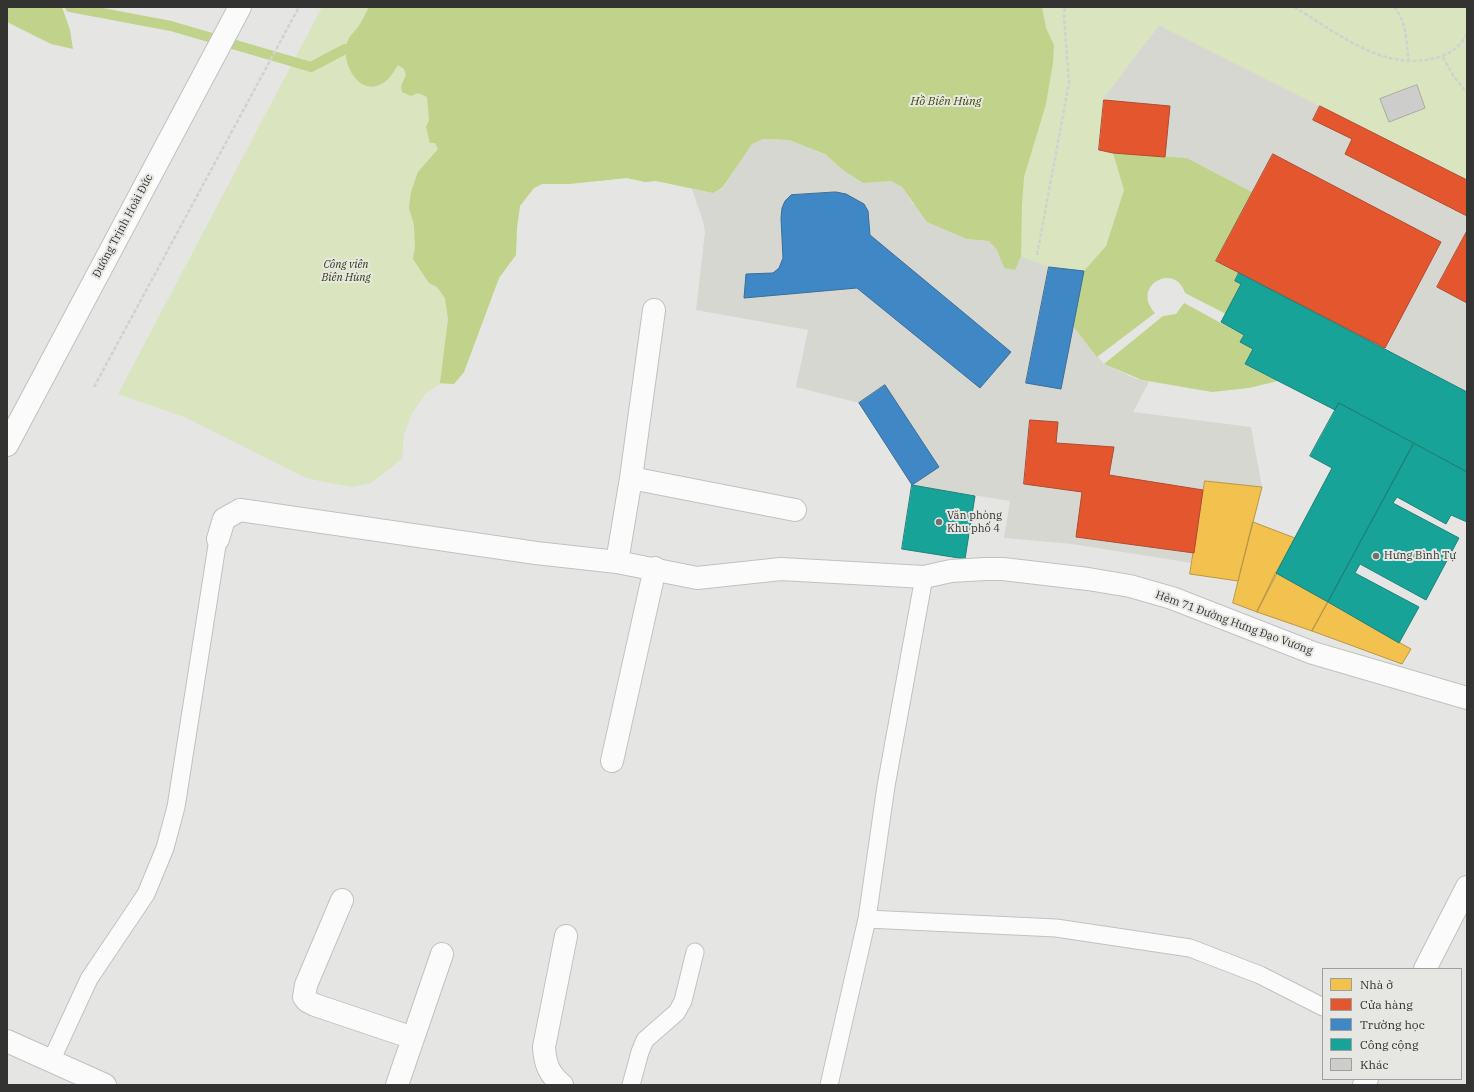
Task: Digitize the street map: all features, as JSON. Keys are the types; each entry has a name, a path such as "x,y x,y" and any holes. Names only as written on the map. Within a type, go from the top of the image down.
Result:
{"street":[{"name":"Đường Trịnh Hoài Đức","path":"7,445 235,15"},
{"path":"617,562 631,478 654,310"},
{"path":"631,478 795,510"},
{"name":"Hẻm 71 Đường Hưng Đạo Vương","path":"218,539 224,520 228,515 240,510 617,562 654,568 696,578 781,569 924,577 951,570 1004,569 1088,578 1130,586 1172,598 1312,653 1467,698"},
{"path":"612,761 654,568"},
{"path":"1426,968 1467,887"},
{"path":"342,900 306,985 304,997 307,1001 413,1038"},
{"path":"562,1085 550,1072 545,1062 544,1047 566,936"},
{"path":"397,1085 442,954"},
{"path":"7,1041 105,1085"}],"lane":[{"path":"51,1061 89,979 146,894 165,848 176,806 218,539"},
{"path":"829,1085 867,920 886,786 924,577"},
{"path":"867,920 1056,928 1190,948 1260,975 1322,1006"},
{"path":"631,1085 640,1052 645,1040 677,1012 683,1000 695,952"}],"path":[{"path":"94,387 299,7"},
{"path":"1037,255 1069,83 1064,17 1065,7"},
{"path":"1294,7 1360,46 1385,57 1409,61 1423,61 1443,56 1461,45 1467,34"},
{"path":"1394,7 1400,14 1403,23 1409,61"},
{"path":"1443,56 1454,77 1467,93"}],"shaded area":[{"path":"1159,25 1467,180 1467,472 1339,404 1335,410 1245,364 1253,349 1240,342 1244,335 1221,322 1241,284 1235,281 1216,261 1252,192 1187,158 1113,153 1099,150 1105,96"},
{"path":"763,139 789,140 825,154 843,170 879,181 891,181 902,187 913,204 967,239 989,241 997,250 1004,268 1021,256 1049,267 1084,271 1073,326 1104,364 1134,378 1149,382 1133,412 1251,427 1262,487 1205,481 1192,563 1072,544 1004,538 1010,501 912,485 859,403 796,387 808,330 696,310 705,232 703,221 692,189 713,193 722,189 751,144"}],"green space":[{"name":"Công viên Biên Hùng","path":"322,7 1467,7 1467,180 1159,25 1105,96 1099,150 1113,153 1124,190 1106,246 1084,271 1049,267 1021,256 1015,270 1004,268 997,250 989,241 967,239 927,222 902,187 891,181 863,183 843,170 825,154 789,140 763,139 751,145 722,188 713,193 656,181 645,182 627,178 569,184 542,184 534,188 520,206 517,228 516,255 499,278 464,372 454,384 440,384 426,393 413,412 404,434 402,459 371,483 353,487 306,478 187,418 118,394"}],"water":[{"path":"7,7 62,7 70,30 73,49 51,44 7,22"},
{"name":"Hồ Biên Hùng","path":"369,7 1042,7 1046,28 1054,45 1053,63 1046,104 1024,177 1021,256 1015,270 1004,268 997,250 989,241 967,239 927,222 902,187 891,181 863,183 843,170 825,154 789,140 763,139 752,144 722,188 713,193 656,181 645,182 627,178 569,184 542,184 534,188 520,206 517,228 516,255 499,278 464,372 454,384 440,383 448,319 445,298 437,287 429,283 413,259 415,247 414,225 409,208 411,192 418,172 438,149 435,143 430,143 426,127 429,120 427,97 418,93 411,96 402,92 401,86 406,75 404,69 398,65 385,82 371,87 359,81 350,69 346,54 347,43"},
{"path":"1113,153 1187,158 1252,192 1216,261 1239,273 1235,281 1241,284 1226,314 1185,293 1180,284 1173,279 1165,278 1157,281 1151,286 1148,294 1149,303 1155,313 1097,357 1073,326 1084,271 1106,246 1124,190"},
{"path":"1184,303 1243,335 1240,342 1253,349 1245,365 1278,381 1249,388 1212,392 1142,380 1104,364 1163,316 1176,314"}],"building: Nhà ở":[{"path":"1205,481 1262,487 1238,581 1190,574"},
{"path":"1253,522 1295,538 1257,612 1233,603"},
{"path":"1276,573 1328,602 1312,631 1257,612"},
{"path":"1328,602 1411,649 1402,664 1312,631"}],"building: Cửa hàng":[{"path":"1104,100 1170,106 1165,157 1113,153 1099,150"},
{"path":"1320,106 1467,180 1467,216 1345,154 1352,139 1313,120"},
{"path":"1273,154 1441,242 1385,348 1216,261"},
{"path":"1467,231 1467,303 1437,287"},
{"path":"1030,420 1058,422 1056,443 1114,447 1109,475 1203,490 1194,553 1076,537 1082,492 1024,484"}],"building: Trường học":[{"path":"836,192 846,194 864,204 868,211 870,235 1011,352 980,388 857,288 744,298 746,274 773,273 779,268 783,258 781,218 782,208 785,201 791,195"},
{"path":"1049,267 1084,271 1061,389 1026,383"},
{"path":"885,385 939,467 912,485 859,403"}],"building: Công cộng":[{"path":"1239,273 1467,392 1467,472 1339,403 1335,410 1245,364 1253,349 1240,342 1244,335 1221,322 1241,284 1235,281"},
{"path":"1339,403 1414,443 1328,602 1276,573 1332,468 1310,456"},
{"path":"1414,443 1467,472 1467,522 1451,515 1446,524 1397,497 1393,503 1459,538 1426,600 1360,564 1355,573 1419,607 1399,643 1328,602"},
{"name":"Văn phòng Khu phố 4","path":"912,485 975,496 965,559 902,549"}],"building: Khác":[{"path":"1417,85 1425,108 1389,122 1380,99"}],"waterway":[{"path":"70,7 171,26 311,67 345,49"}],"place":[{"name":"Văn phòng Khu phố 4","path":"939,522"},
{"name":"Hưng Bình Tự","path":"1376,556"}]}
